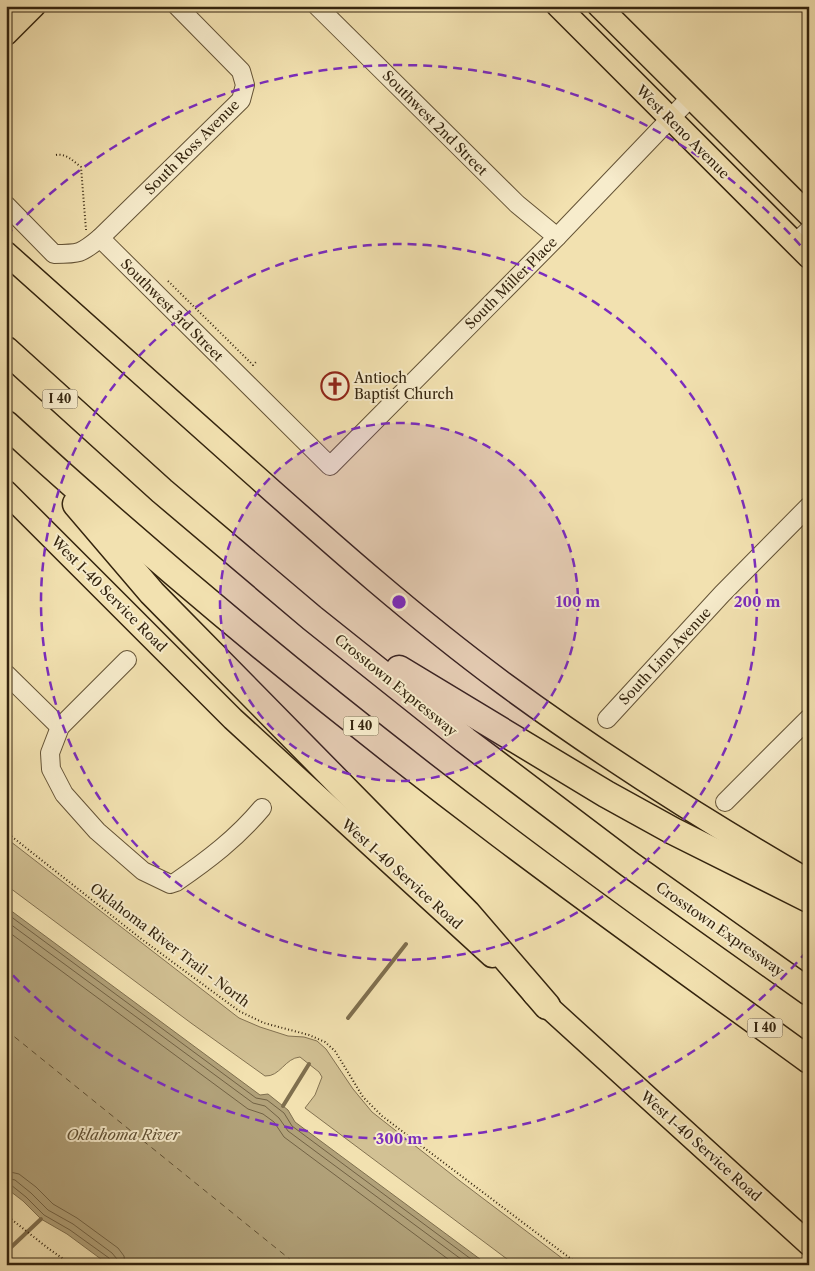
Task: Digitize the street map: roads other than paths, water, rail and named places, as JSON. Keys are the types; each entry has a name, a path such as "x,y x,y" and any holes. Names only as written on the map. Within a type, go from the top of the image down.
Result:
{"highway":[{"name":"Crosstown Expressway","path":"6,350 162,491 312,618 465,740 621,858 805,989"},
{"path":"12,429 152,593 467,913 548,1006"},
{"name":"I 40","path":"12,429 171,570 410,765 567,884 809,1060"},
{"path":"312,618 673,831 809,899"}],"main road":[{"path":"6,34 34,6"},
{"name":"West Reno Avenue","path":"558,6 670,118 804,244"},
{"path":"599,6 809,216"},
{"path":"6,253 296,512 443,636 510,687 623,766 696,814 809,881"},
{"name":"West I-40 Service Road","path":"6,492 233,719 809,1244"}],"street":[{"name":"South Ross Avenue","path":"95,242 241,100 245,85 241,71 177,6"},
{"name":"Southwest 2nd Street","path":"317,6 517,204 557,237"},
{"name":"South Miller Place","path":"330,466 557,237 690,98"},
{"path":"6,205 54,254 76,254 95,242"},
{"name":"Southwest 3rd Street","path":"95,242 330,466"},
{"name":"South Linn Avenue","path":"606,720 722,594 809,506"},
{"path":"127,660 60,727 50,753 51,769 64,794 114,846 143,871 170,884 176,882 220,850 262,808"},
{"path":"6,674 60,727"},
{"path":"725,802 809,718"}],"water":[{"name":"Oklahoma River","path":"6,907 260,1095 268,1094 288,1110 295,1122 488,1265 109,1265 67,1234 41,1219 23,1201 6,1188"}],"waterway":[{"path":"348,1018 406,944"},
{"path":"283,1106 309,1064"},
{"path":"6,1252 41,1219"}],"place":[{"name":"Antioch Baptist Church","path":"335,386"}]}
